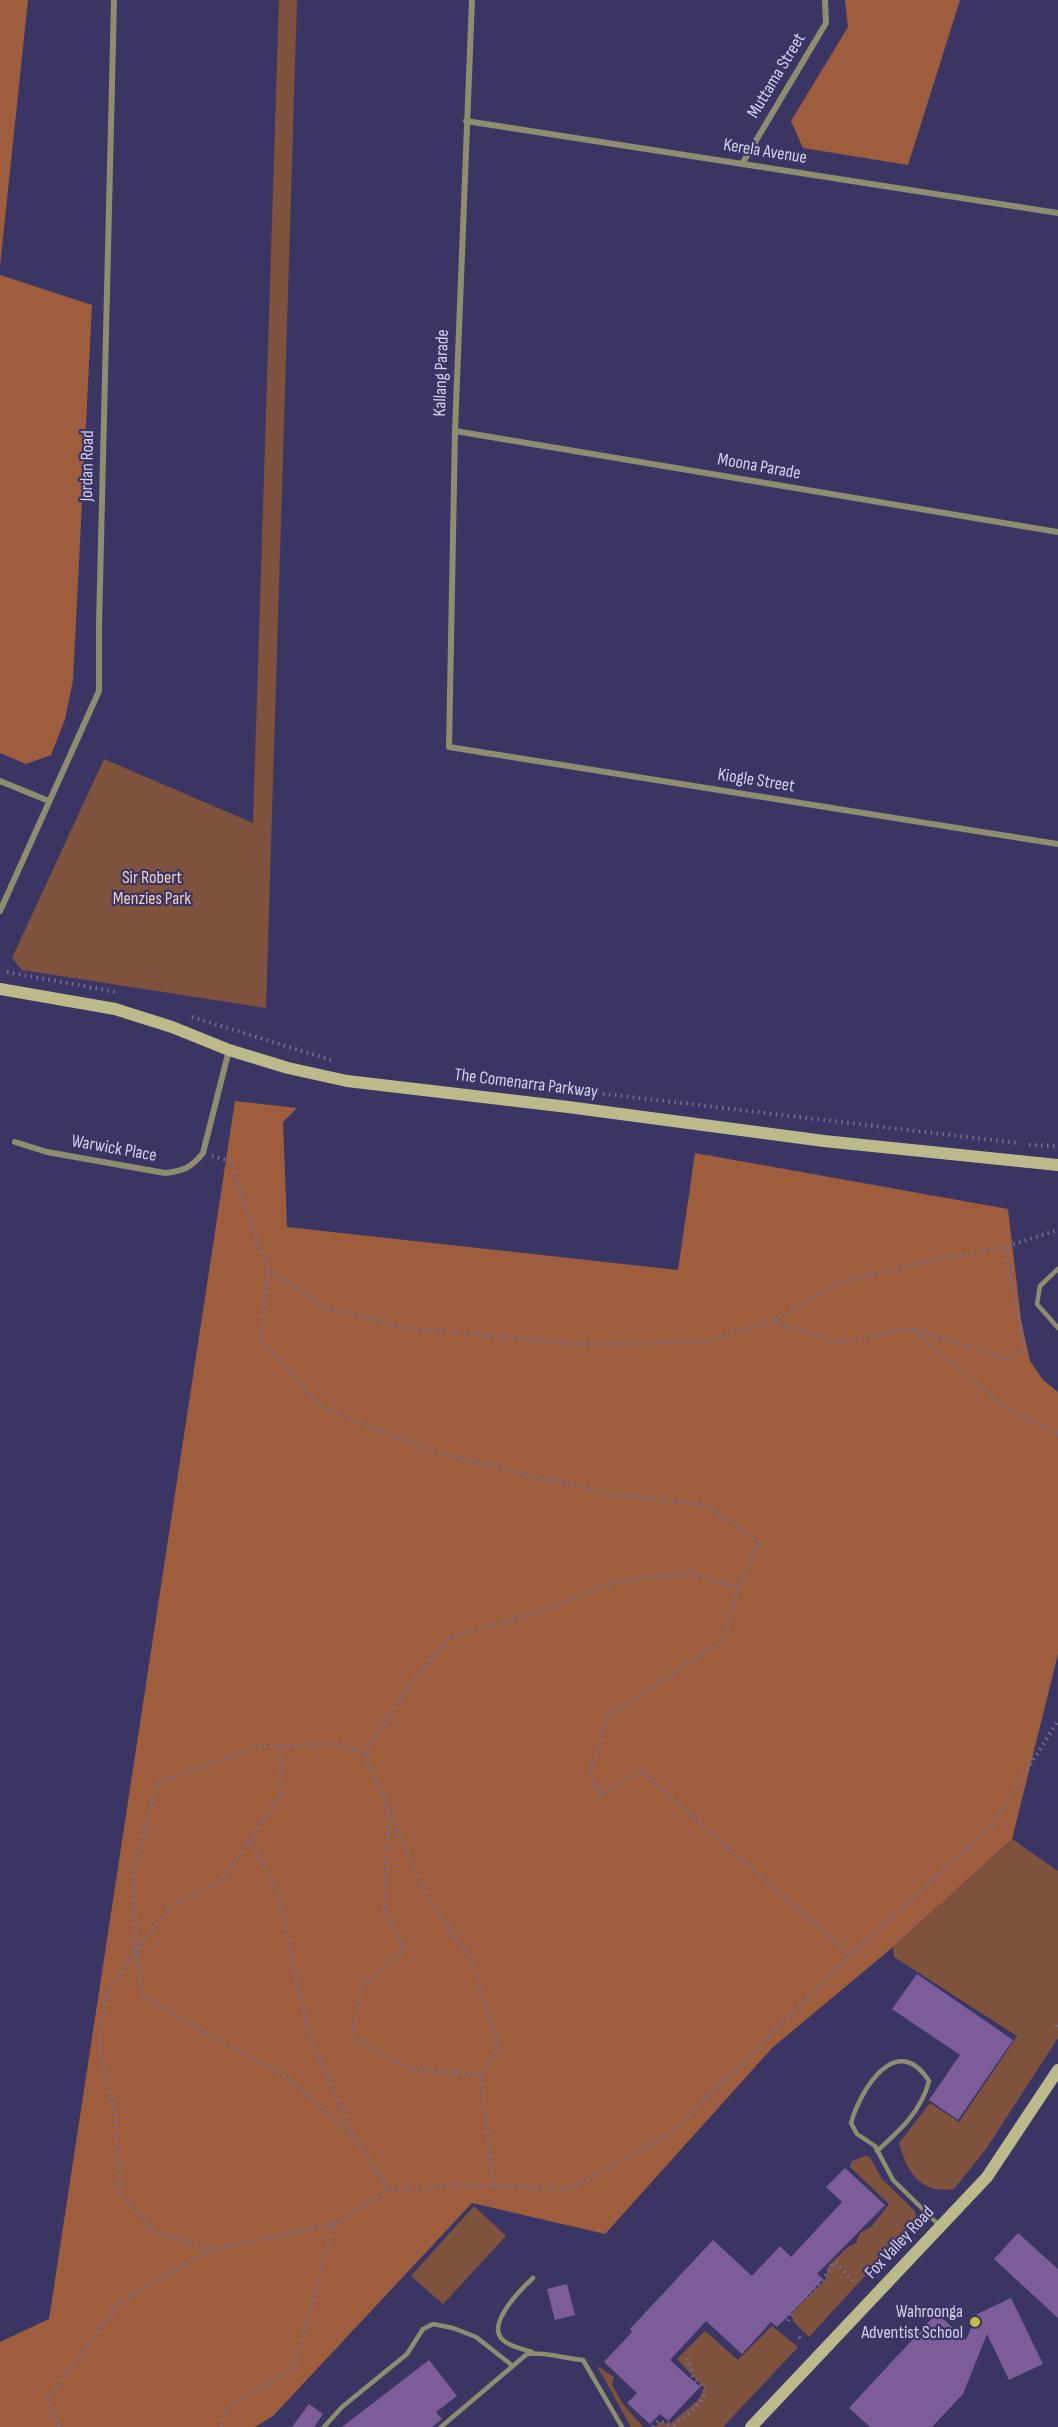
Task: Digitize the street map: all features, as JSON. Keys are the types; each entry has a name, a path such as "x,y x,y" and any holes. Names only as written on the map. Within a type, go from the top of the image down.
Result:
{"main road":[{"name":"The Comenarra Parkway","path":"0,989 115,1009 172,1027 229,1050 288,1068 347,1081 825,1141 1058,1163"},
{"name":"Fox Valley Road","path":"751,2427 987,2177 1058,2070"}],"street":[{"name":"Jordan Road","path":"0,911 99,690 114,0"},
{"name":"Kallang Parade","path":"449,747 454,431 472,0"},
{"name":"Muttama Street","path":"742,164 826,23 825,0"},
{"name":"Kerela Avenue","path":"466,121 1058,213"},
{"name":"Moona Parade","path":"454,431 1058,532"},
{"name":"Kiogle Street","path":"449,747 1058,844"},
{"path":"0,781 49,801"},
{"path":"202,1153 229,1050"},
{"name":"Warwick Place","path":"15,1142 47,1152 165,1173 182,1171 194,1165 202,1153"}],"lane":[{"path":"1058,1269 1040,1286 1037,1304 1058,1328"},
{"path":"877,2151 906,2125 926,2095 929,2081 921,2068 908,2061 890,2063 877,2075 856,2106 852,2123 857,2134 872,2143 893,2180 940,2226"},
{"path":"533,2278 521,2289 499,2320 498,2331 502,2339 534,2353 562,2359 583,2360 622,2427"},
{"path":"324,2427 342,2408 406,2354 423,2330 434,2324 476,2337 513,2366"},
{"path":"441,2427 527,2354 534,2353"}],"path":[{"path":"7,972 106,988 126,995"},
{"path":"186,1015 335,1061"},
{"path":"585,1092 1029,1145 1058,1146"},
{"path":"202,1153 230,1161 268,1270 261,1340 323,1408 432,1451 616,1495 706,1505 760,1543 738,1588 724,1640 608,1716 590,1773 601,1796 640,1770 852,1955"},
{"path":"268,1270 324,1306 406,1328 578,1344 702,1342 775,1321 836,1283 930,1261 1005,1247 1058,1230"},
{"path":"775,1321 839,1343 910,1328 1008,1359 1024,1350 1005,1247"},
{"path":"910,1328 1009,1410 1058,1434"},
{"path":"365,1754 404,1693 449,1638 548,1610 614,1582 691,1573 738,1588"},
{"path":"59,2427 47,2400 120,2302 210,2250 334,2224 389,2190 461,2185 569,2189 669,2135 852,1955 992,1825 1058,1722"},
{"path":"355,2138 283,2074 215,2039 142,1994 136,1950 134,1870 158,1783 257,1747 339,1744 365,1754 425,1893 473,1963 499,2047 481,2075 494,2186"},
{"path":"210,2250 155,2232 121,2194 116,2115 99,2047 106,1994 136,1950 172,1905 220,1882 250,1840 281,1795 281,1746"},
{"path":"389,1810 386,1910 404,1950 362,1986 353,2038 411,2069 481,2075"},
{"path":"250,1840 280,1897 297,1984 314,2048 355,2138 389,2190"},
{"path":"221,2427 227,2409 295,2367 334,2224"},
{"path":"788,2320 793,2308 824,2280 835,2262 854,2282"},
{"path":"653,2427 658,2421 674,2425 688,2414 704,2395 705,2391 693,2377 687,2358"}],"green space":[{"name":"Sir Robert Menzies Park","path":"279,0 297,0 266,1008 22,970 12,958 104,759 253,823"},
{"path":"1012,1839 1058,1871 1058,2038 986,2149 954,2189 932,2188 917,2179 911,2172 899,2143 930,2103 959,2122 1017,2036 894,1957 893,1947"},
{"path":"865,2156 870,2157 882,2179 915,2211 917,2219 809,2337 794,2322 791,2314 825,2280 829,2265 848,2247 856,2243 860,2233 872,2226 889,2204 850,2167 852,2161"},
{"path":"474,2206 506,2236 443,2304 411,2276"},
{"path":"772,2326 798,2347 723,2427 655,2427 660,2422 670,2424 697,2401 705,2389 677,2359 705,2331 738,2360"},
{"path":"597,2366 614,2377 612,2385 623,2404 643,2427 631,2427"}],"shaded area":[{"path":"0,0 28,0 0,266"},
{"path":"845,0 960,0 908,165 803,148 791,121 848,27"},
{"path":"0,275 92,305 73,680 65,719 51,755 26,764 0,753"},
{"path":"235,1101 297,1108 283,1122 287,1227 678,1270 695,1153 1008,1209 1021,1320 1030,1361 1043,1380 1058,1392 1058,1654 1012,1839 893,1947 772,2048 605,2234 472,2203 273,2416 255,2427 0,2427 0,2342 49,2319"}],"building":[{"path":"917,1974 1013,2040 958,2120 929,2100 960,2055 892,2009"},
{"path":"845,2168 885,2205 817,2274 823,2279 802,2302 777,2327 771,2322 742,2354 706,2321 670,2360 700,2387 668,2421 660,2414 650,2424 627,2403 637,2393 604,2362 632,2332 630,2329 713,2240 752,2276 780,2246 791,2257 842,2202 826,2187"},
{"path":"1018,2233 1058,2269 1058,2318 994,2259"},
{"path":"567,2284 575,2315 555,2320 547,2289"},
{"path":"1011,2298 1043,2364 1009,2380 987,2334 963,2394 932,2427 870,2427 849,2408 937,2313 966,2340 977,2314"},
{"path":"429,2360 457,2396 436,2412 442,2419 432,2427 342,2427"},
{"path":"309,2404 323,2414 314,2427 292,2427"}],"place":[{"name":"Wahroonga Adventist School","path":"975,2322"}]}
